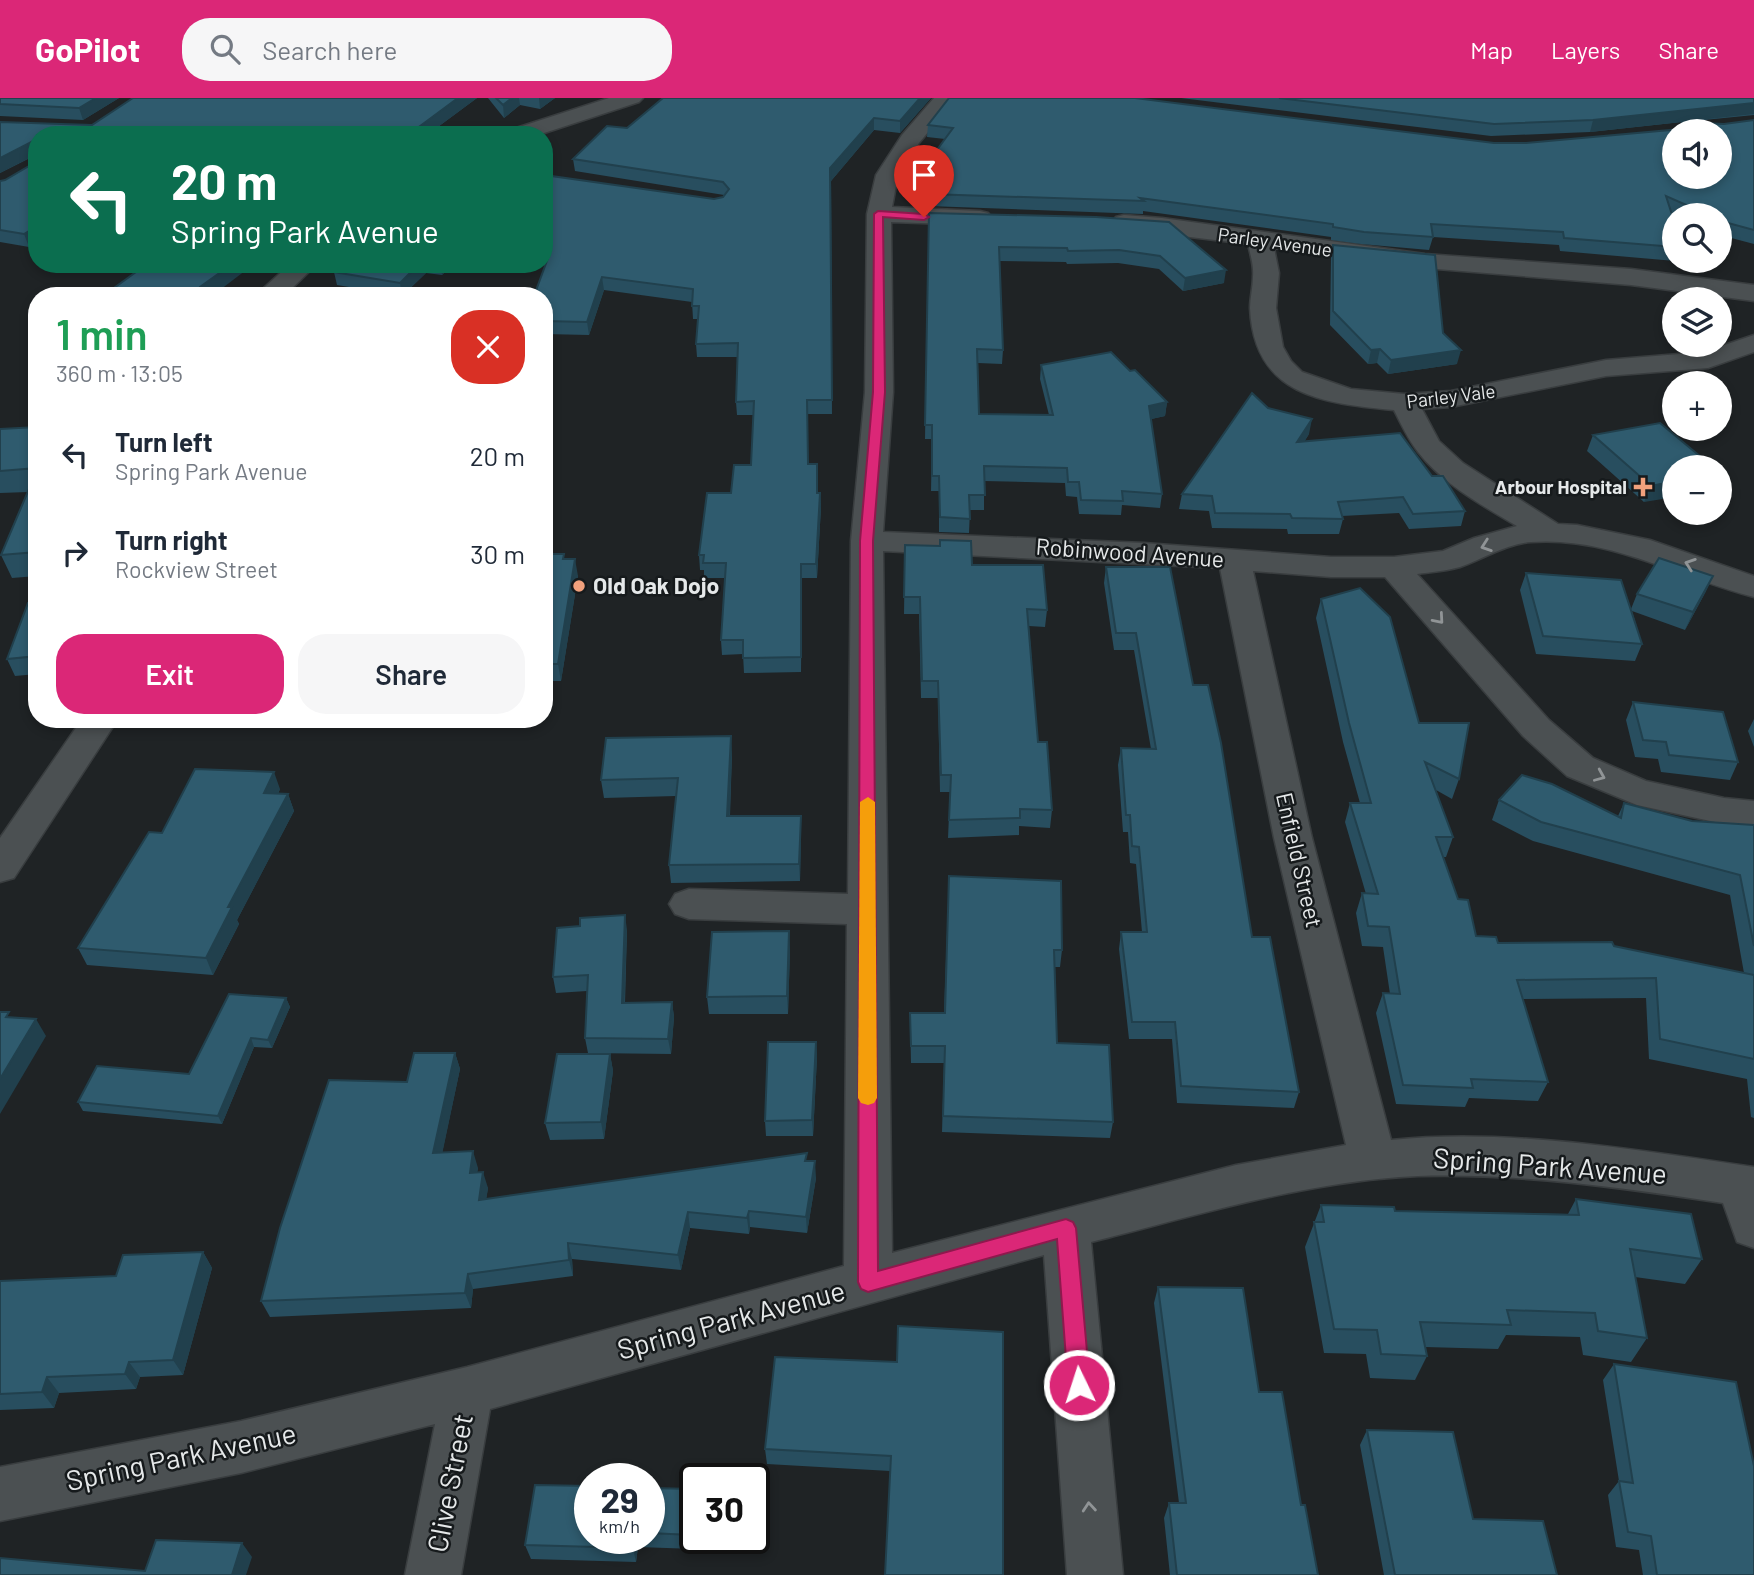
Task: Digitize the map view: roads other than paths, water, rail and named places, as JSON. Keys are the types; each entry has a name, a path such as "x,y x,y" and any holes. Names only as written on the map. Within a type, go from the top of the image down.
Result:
{"street":[{"path":"541,126 632,98"},
{"path":"868,1282 866,541 879,392 878,214 887,175 910,140 945,98"},
{"path":"878,214 1004,218"},
{"name":"Parley Avenue","path":"1095,219 1175,226 1260,240 1426,261 1692,282 1754,293"},
{"name":"Parley Vale","path":"1260,240 1266,273 1263,308 1270,347 1279,365 1292,378 1336,394 1375,401 1451,399 1606,368 1708,360 1754,343"},
{"path":"278,287 295,273"},
{"path":"1404,402 1429,447 1445,462 1501,503 1552,534"},
{"name":"Robinwood Avenue","path":"866,541 1039,547 1331,567 1394,567 1449,560 1485,545 1528,533 1577,534 1639,547 1754,587"},
{"name":"Enfield Street","path":"1234,559 1293,838 1373,1160"},
{"path":"1394,567 1536,729 1580,767 1637,792 1724,811 1754,814"},
{"path":"0,868 94,728"},
{"path":"689,904 868,910"},
{"name":"Spring Park Avenue","path":"0,1494 240,1447 467,1391 1066,1228 1258,1180 1373,1160 1460,1156 1536,1159 1750,1199"},
{"path":"1066,1228 1095,1575"},
{"name":"Clive Street","path":"433,1575 467,1391"}],"place":[{"name":"Arbour Hospital","path":"1643,487"},
{"name":"Old Oak Dojo","path":"579,586"}]}
